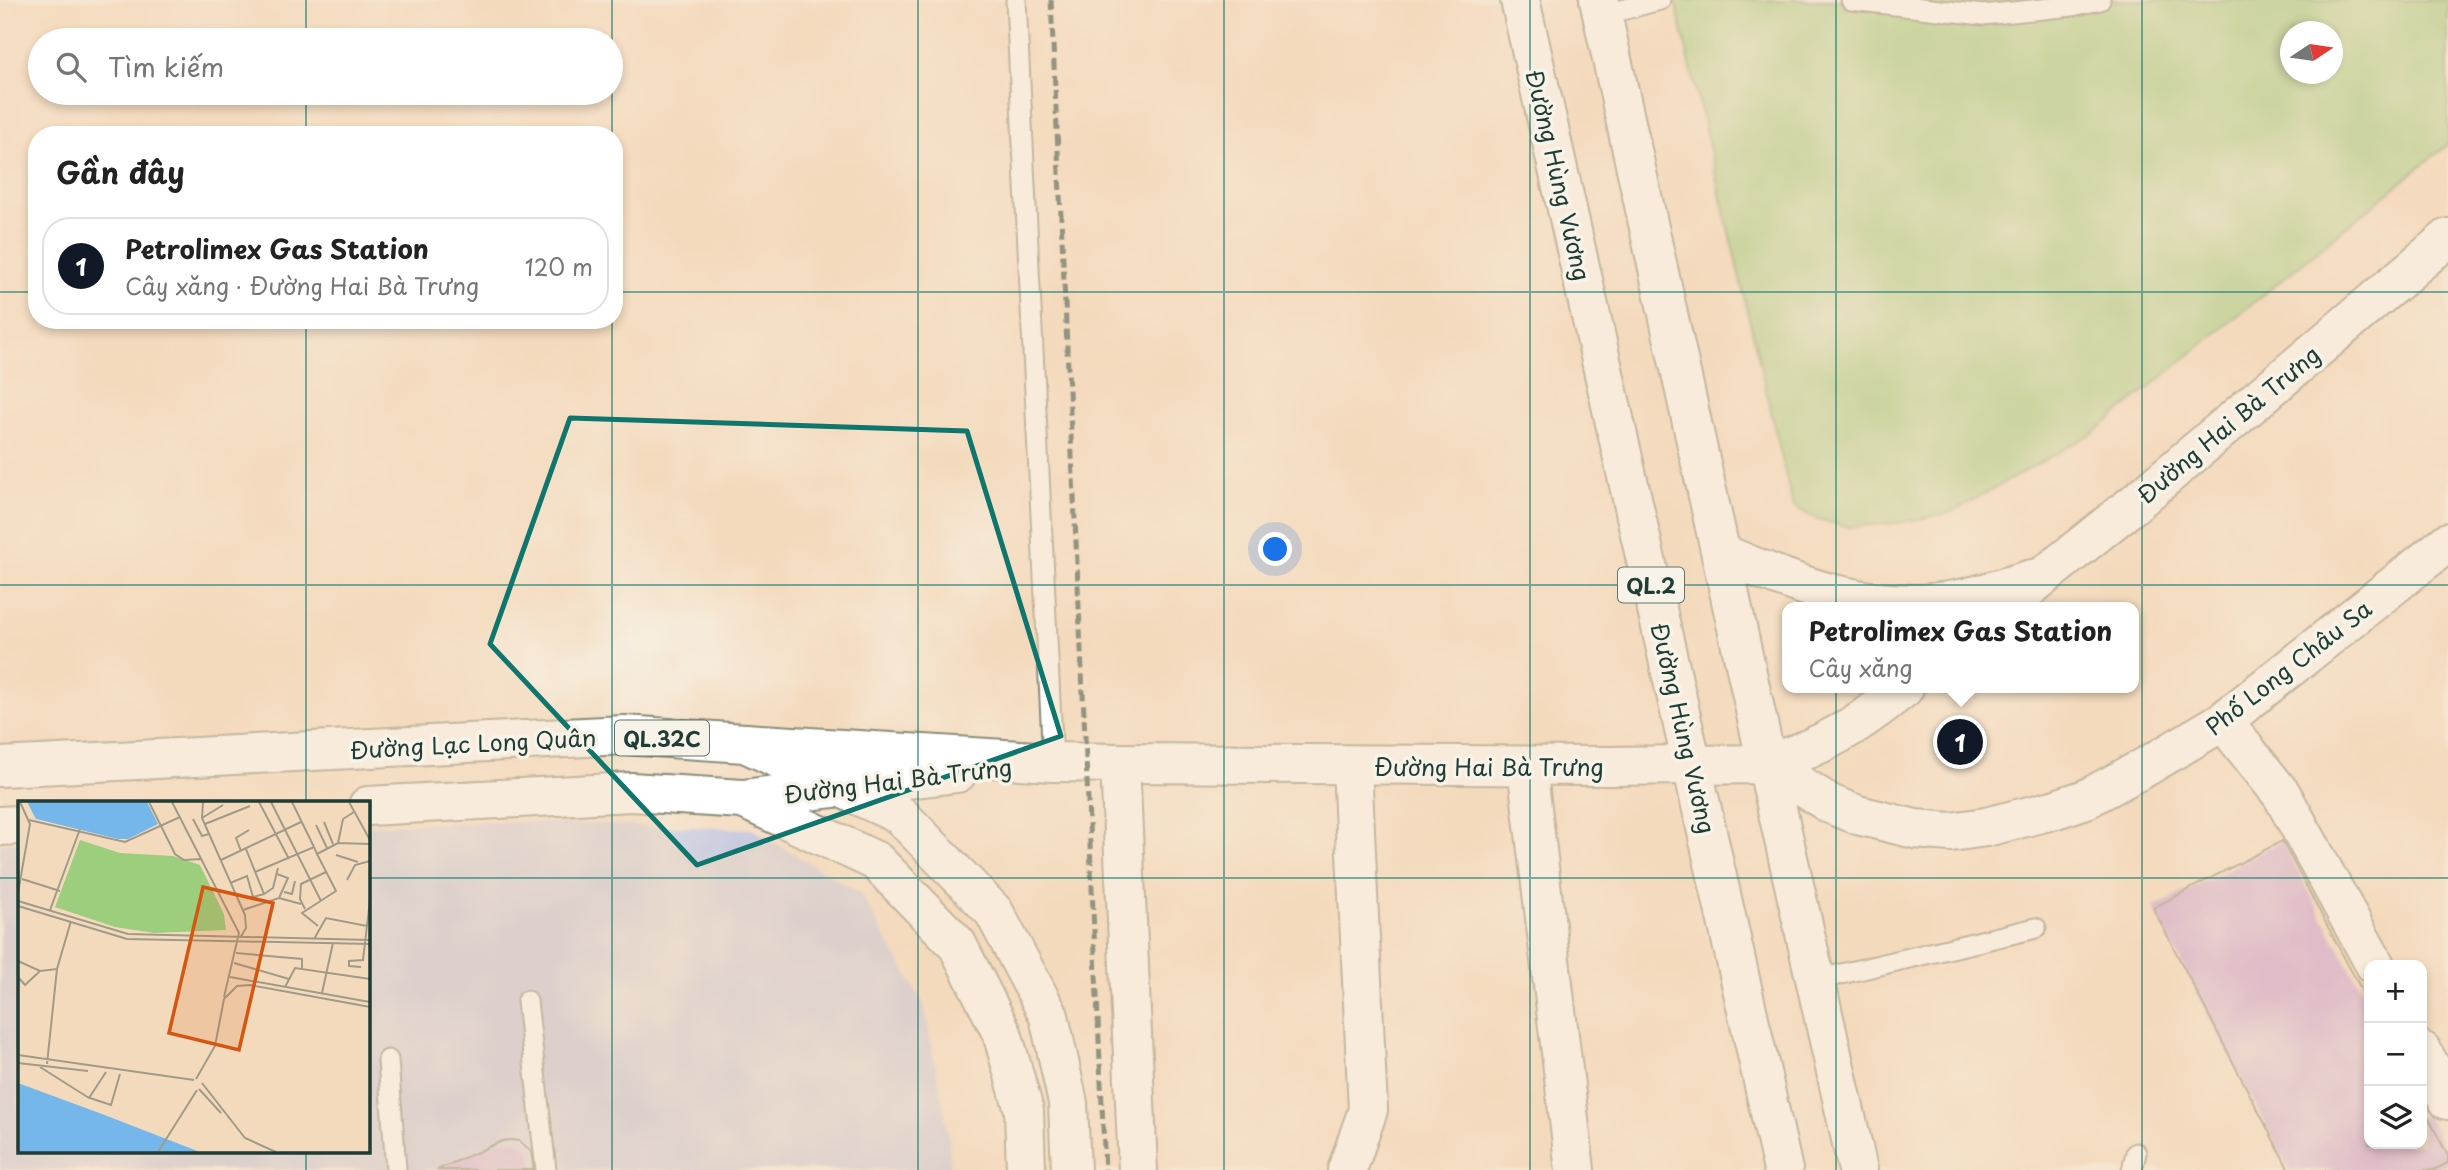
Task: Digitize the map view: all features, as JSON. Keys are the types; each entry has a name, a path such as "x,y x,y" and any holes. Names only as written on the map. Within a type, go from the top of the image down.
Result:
{"main road":[{"name":"Đường Hùng Vương","path":"1520,0 1783,1170"},
{"path":"1601,7 1858,1170"},
{"name":"Đường Hai Bà Trưng","path":"2010,602 2134,503 2448,238"},
{"name":"Phố Long Châu Sa","path":"1767,764 1830,803 1858,815 1916,829 1951,832 2020,819 2086,799 2223,721 2448,542"},
{"path":"1721,553 1814,590 1874,602"},
{"path":"1938,602 1960,599 2044,576"},
{"name":"Đường Hai Bà Trưng","path":"745,743 1053,762 1352,766 1767,764 1839,736 1898,693"},
{"path":"2223,721 2282,794 2372,960"},
{"name":"Đường Lạc Long Quân","path":"0,766 624,735 745,743 900,815 994,912 1049,1016 1068,1104 1071,1170"},
{"name":"Đường Hai Bà Trưng","path":"743,799 1053,762"},
{"path":"1120,763 1138,1170"},
{"path":"1347,1170 1368,1110 1352,766"},
{"path":"1527,766 1575,1170"},
{"path":"369,806 631,792 743,799 876,861 957,944 1002,1033 1024,1110 1026,1170"},
{"path":"0,826 18,825"},
{"path":"2427,1060 2448,1100"}],"lane":[{"path":"1017,0 1053,762"},
{"path":"1601,7 1660,0"},
{"path":"1850,0 1983,15 2072,6 2100,0"},
{"path":"1816,980 2036,928"},
{"path":"527,1001 546,1170"},
{"path":"388,1060 396,1170"}],"highlighted area":[{"path":"570,418 967,431 1061,736 697,865 490,644"}],"shaded area":[{"path":"485,821 752,829 860,893 924,1004 949,1138 950,1170 0,1170 0,843 18,842 18,1152 369,1152 369,826"}],"green space":[{"path":"1675,0 2448,0 2448,144 2095,432 1950,513 1898,523 1847,527 1814,518 1793,506"}],"building":[{"path":"2282,841 2364,995 2364,1149 2427,1149 2427,1115 2448,1156 2448,1163 2434,1170 2289,1170 2153,908"},
{"path":"502,1141 519,1141 531,1151 534,1170 437,1170"}],"railway":[{"path":"1051,0 1105,1170"}],"place":[{"name":"Petrolimex Gas Station","path":"1960,742"}]}
